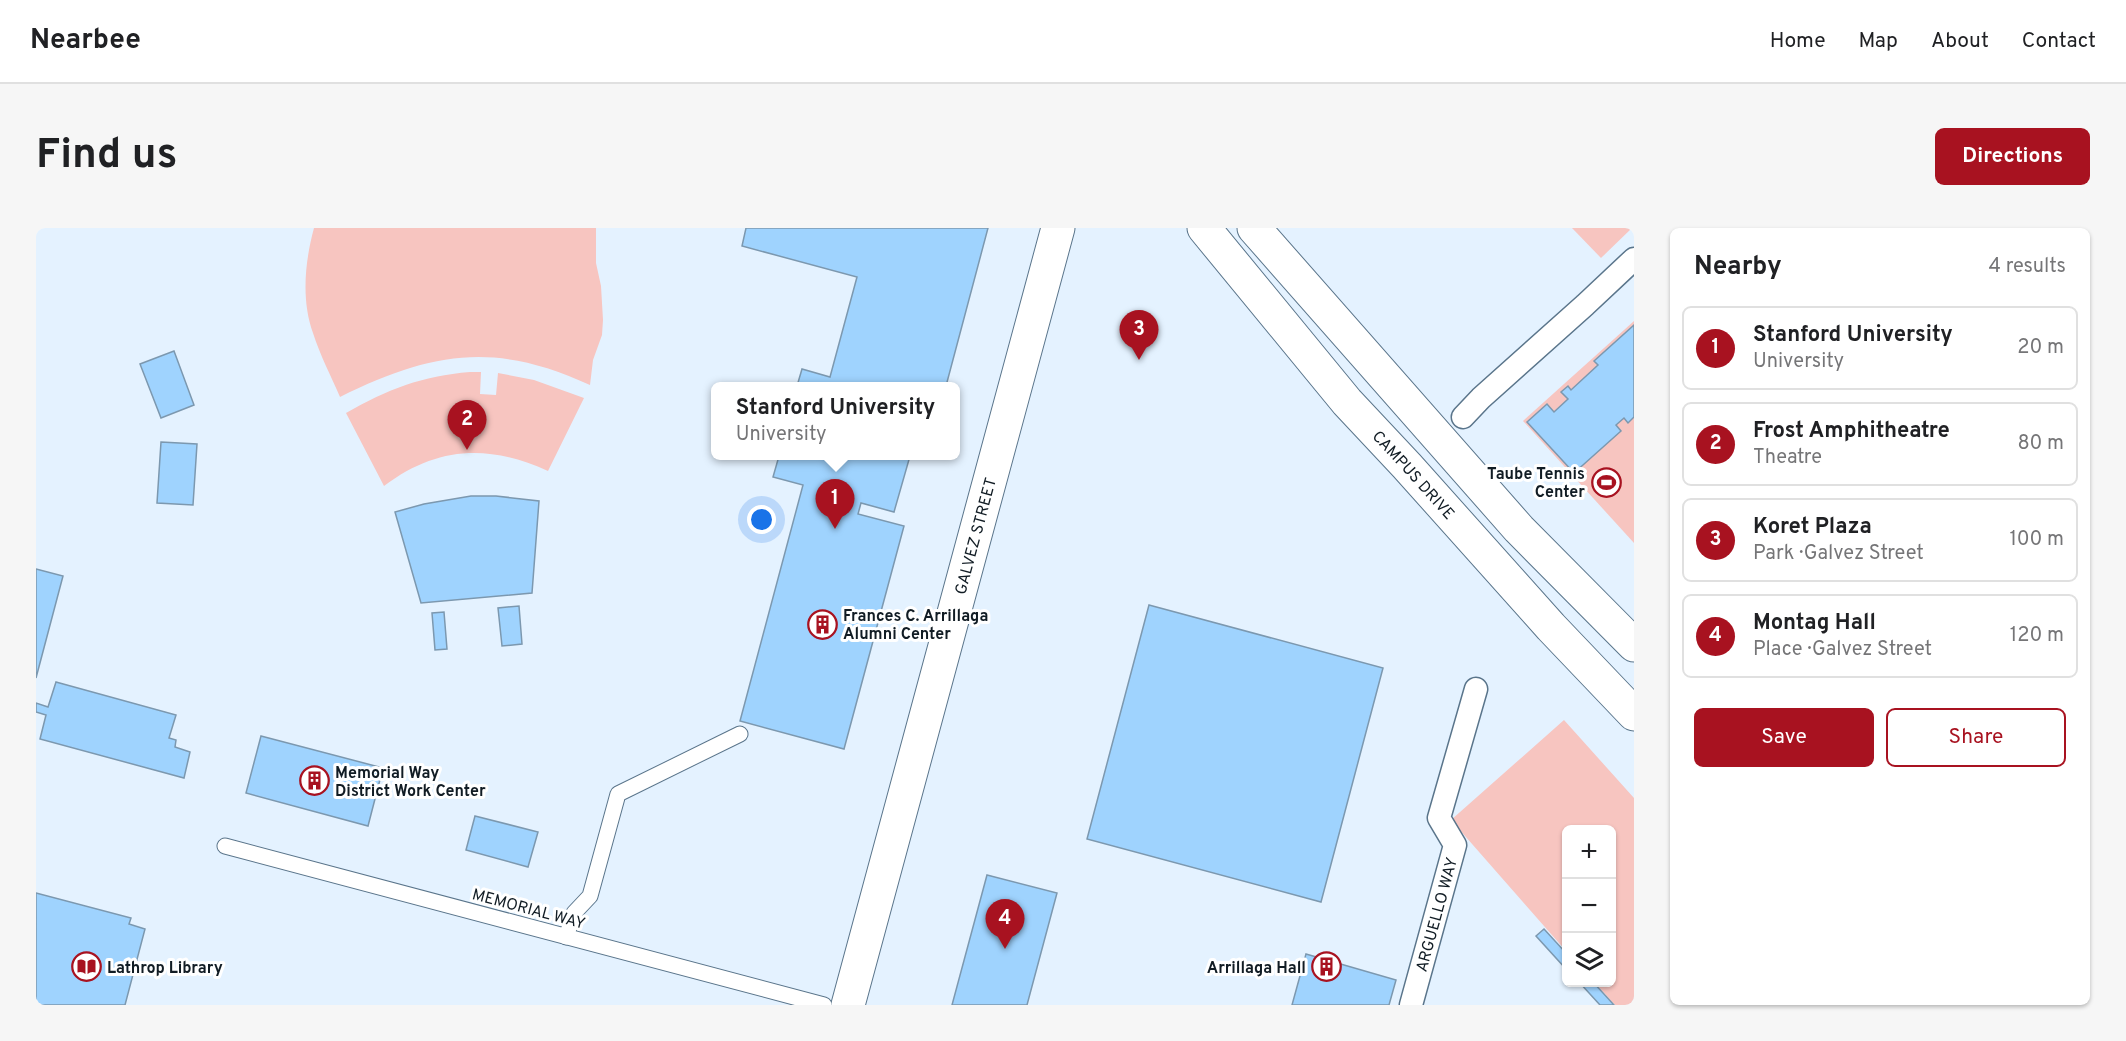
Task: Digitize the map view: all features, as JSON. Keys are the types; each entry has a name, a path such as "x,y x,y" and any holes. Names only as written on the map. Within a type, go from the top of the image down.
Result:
{"street":[{"name":"CAMPUS DRIVE","path":"1204,228 1347,402 1551,627 1634,714"},
{"path":"1254,228 1519,529 1634,645"},
{"name":"GALVEZ STREET","path":"848,1005 1058,231"},
{"path":"1463,417 1634,259"},
{"name":"ARGUELLO WAY","path":"1411,1005 1455,845 1439,818 1476,689"}],"lane":[{"path":"566,937 574,913 590,896 618,794 740,734"},
{"name":"MEMORIAL WAY","path":"225,846 824,1005"}],"shaded area":[{"path":"36,228 1634,228 1634,1005 36,1005"},
{"path":"314,228 596,228 596,263 601,286 603,320 602,335 593,360 590,385 556,371 524,362 493,358 463,358 434,362 404,370 340,397 316,341 307,307 308,254"},
{"path":"1572,228 1632,228 1601,258"},
{"name":"Taube Tennis Center","path":"1634,321 1634,543 1523,421"},
{"path":"481,372 480,394 496,395 498,373 534,380 584,398 548,471 505,456 464,453 424,463 384,486 346,413 376,397 421,380"},
{"path":"1564,720 1634,798 1634,1005 1615,1005 1599,987 1616,987 1616,825 1562,825 1562,946 1451,820"}],"building":[{"path":"746,228 988,228 947,382 798,382 802,369 830,377 857,277 742,246"},
{"path":"1634,325 1634,417 1628,423 1624,418 1616,425 1621,431 1574,473 1527,422 1547,404 1554,412 1568,399 1561,392 1568,386 1571,390 1598,365 1594,361"},
{"path":"174,351 194,405 161,418 140,364"},
{"path":"161,442 197,444 193,505 157,503"},
{"name":"Frances C. Arrillaga Alumni Center","path":"778,460 909,460 894,512 861,503 858,514 904,526 844,749 740,721 803,485 773,477"},
{"path":"471,496 496,496 539,501 532,593 421,603 395,512 424,504"},
{"path":"36,569 63,576 36,678"},
{"path":"1149,605 1383,668 1321,902 1087,839"},
{"path":"519,606 522,644 502,646 498,608"},
{"path":"444,612 447,649 435,650 432,613"},
{"path":"56,682 176,715 169,738 176,740 175,747 190,752 184,778 40,739 46,715 36,712 36,703 48,707"},
{"name":"Memorial Way District Work Center","path":"261,736 383,768 368,826 246,793"},
{"path":"475,816 538,832 528,867 466,850"},
{"path":"987,875 1057,893 1027,1005 952,1005"},
{"name":"Lathrop Library","path":"36,893 131,918 129,924 145,929 125,1005 36,1005"},
{"path":"1544,929 1562,949 1562,965 1536,936"},
{"name":"Arrillaga Hall","path":"1306,954 1396,980 1389,1005 1292,1005"},
{"path":"1584,987 1598,987 1614,1005 1600,1005"}],"place":[{"name":"Koret Plaza","path":"1139,360"},
{"name":"Frost Amphitheatre","path":"467,450"},
{"name":"Taube Tennis Center","path":"1606,482"},
{"name":"Stanford University","path":"835,529"},
{"name":"Frances C. Arrillaga Alumni Center","path":"822,624"},
{"name":"Memorial Way District Work Center","path":"314,781"},
{"name":"Montag Hall","path":"1005,949"},
{"name":"Lathrop Library","path":"86,967"},
{"name":"Arrillaga Hall","path":"1327,967"}]}
